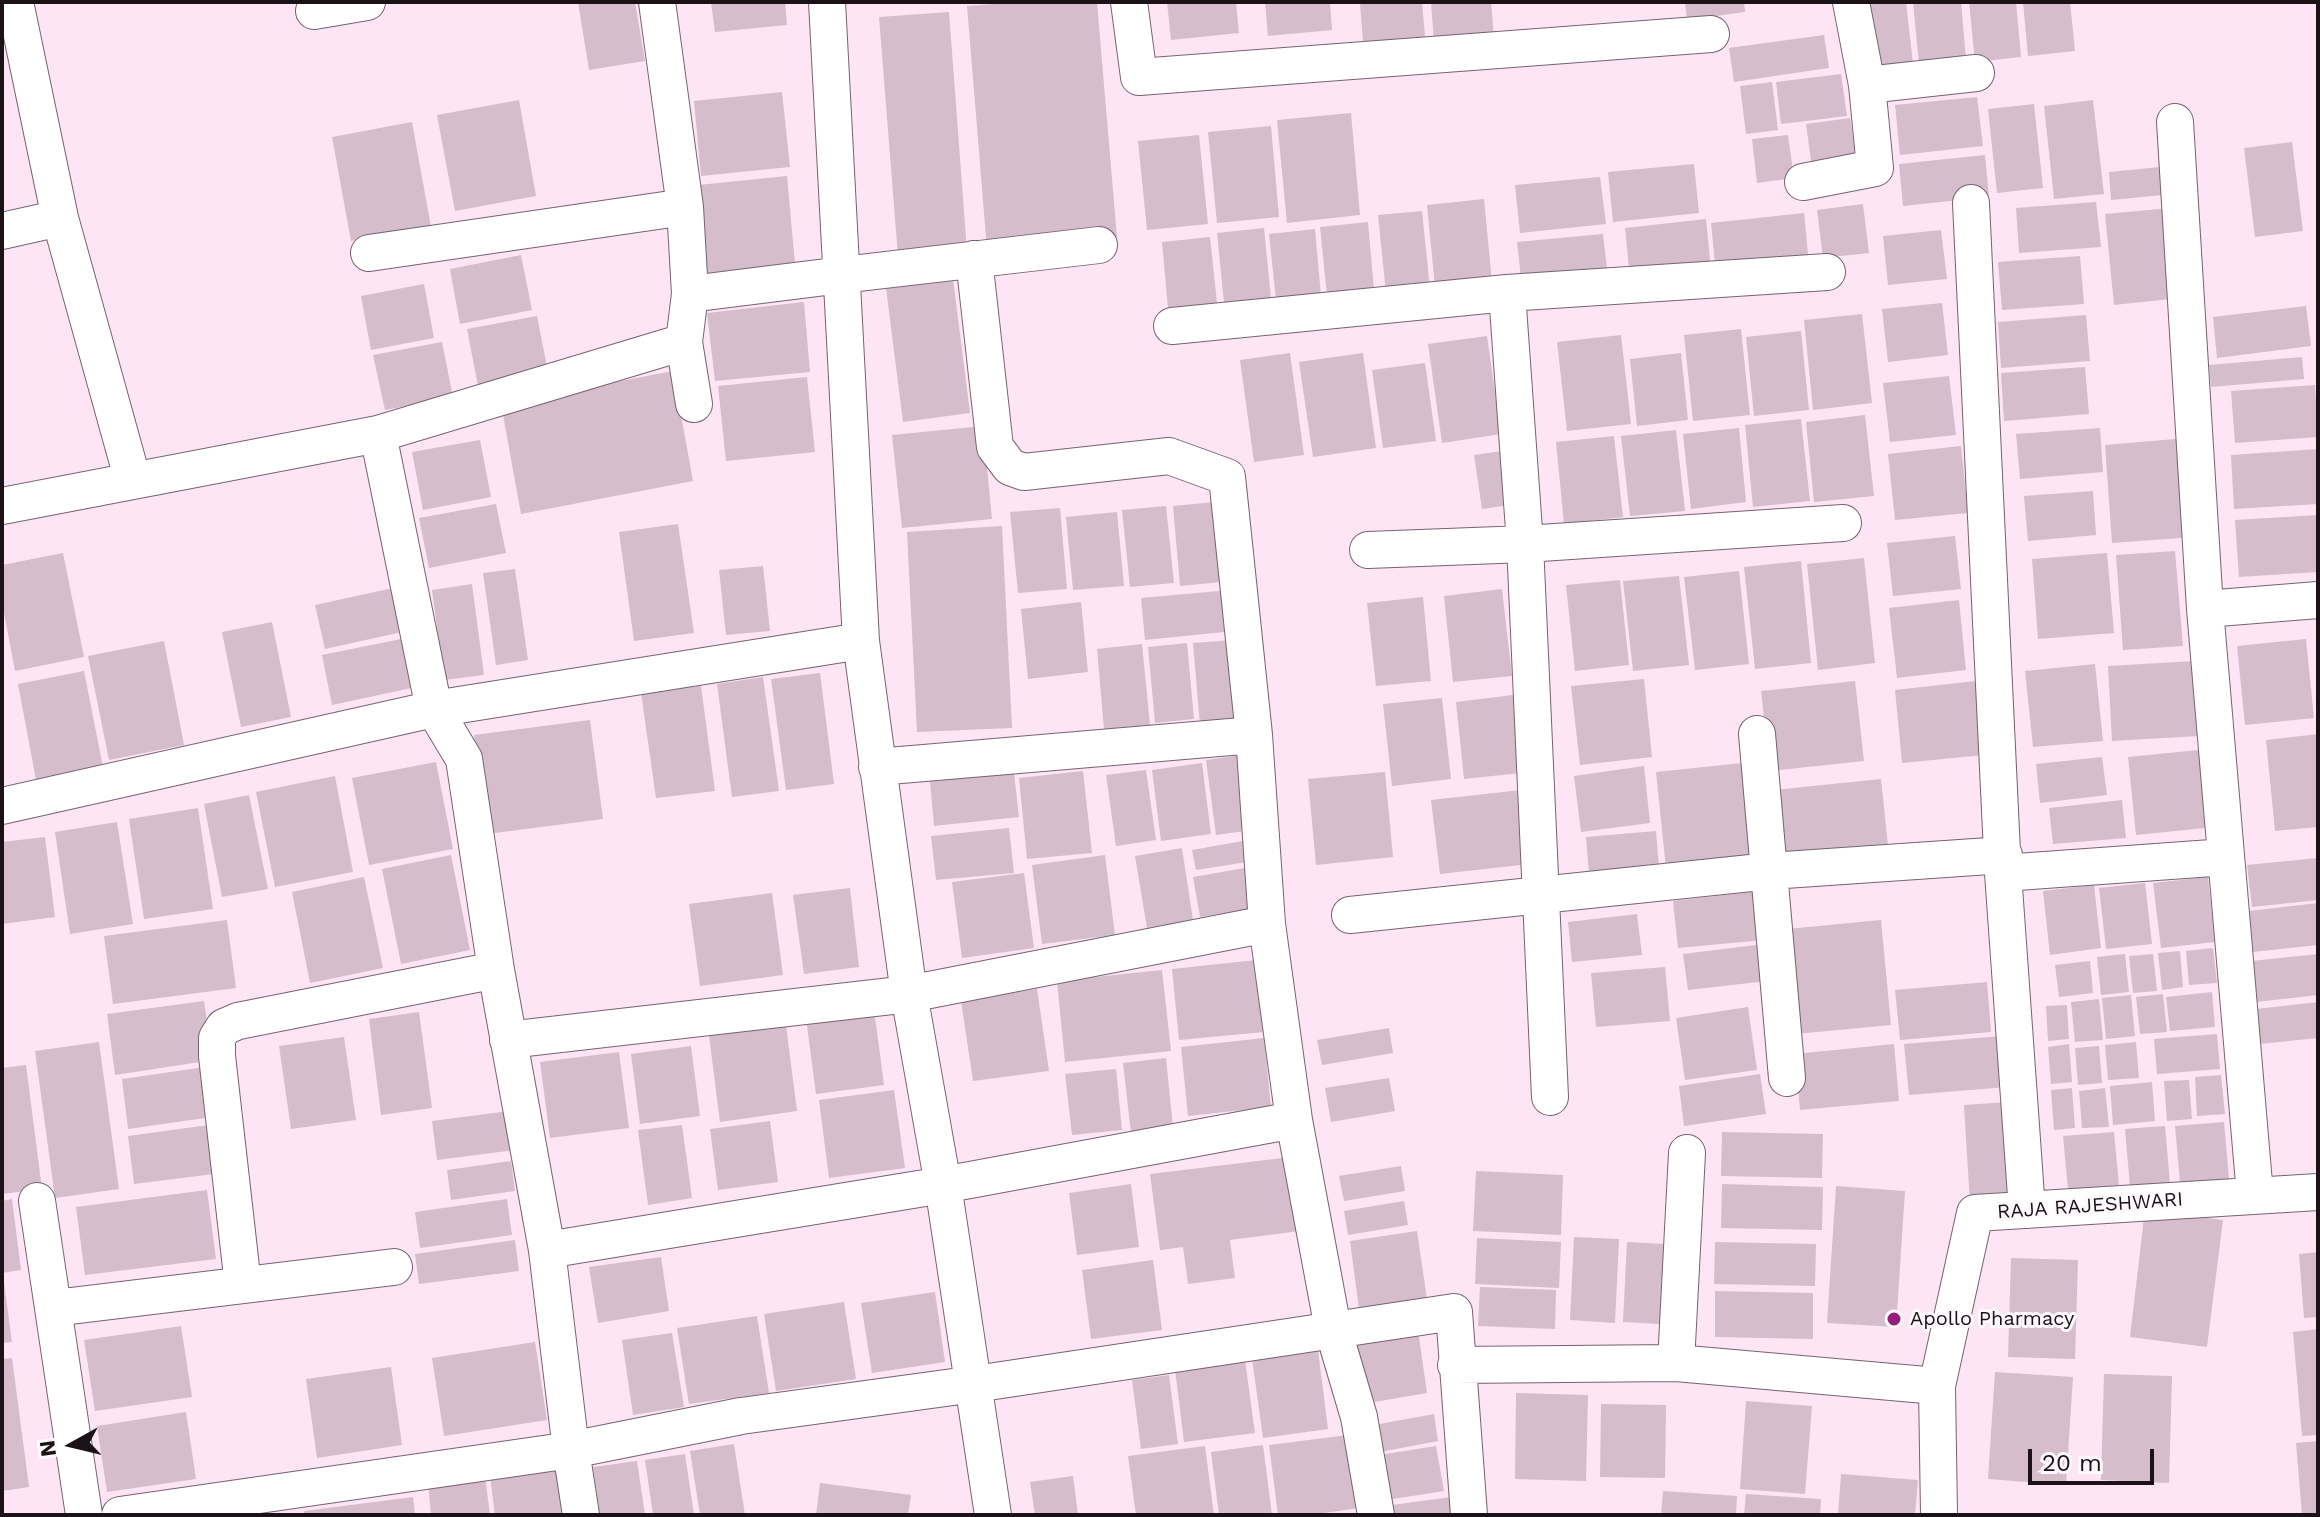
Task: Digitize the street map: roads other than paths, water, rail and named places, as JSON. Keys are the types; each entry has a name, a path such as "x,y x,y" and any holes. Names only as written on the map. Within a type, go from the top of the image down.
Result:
{"street":[{"path":"15,2 60,218 133,481"},
{"path":"314,11 367,2"},
{"path":"657,2 685,207 690,294 684,342 694,404"},
{"path":"827,2 861,641 909,994 943,1185 993,1515"},
{"path":"1129,2 1139,77 1711,34"},
{"path":"1803,182 1875,168 1867,85 1851,2"},
{"path":"1867,85 1976,73"},
{"path":"2175,122 2205,609 2255,1195"},
{"path":"1971,203 2004,864 2027,1210"},
{"path":"369,253 685,207"},
{"path":"2,231 60,218"},
{"path":"690,294 1099,245"},
{"path":"974,259 995,447 1010,467 1024,472 1169,456 1227,477 1254,735 1267,924 1294,1120 1333,1329 1359,1417 1376,1515"},
{"path":"1172,326 1507,293 1827,272"},
{"path":"1507,293 1525,544 1550,1097"},
{"path":"2,506 378,434 684,342"},
{"path":"378,434 434,709 464,759 496,970 547,1250 581,1515"},
{"path":"1368,550 1525,544 1843,523"},
{"path":"2205,609 2318,600"},
{"path":"2,806 434,709 861,641"},
{"path":"1757,734 1787,1078"},
{"path":"877,767 1254,735"},
{"path":"1350,915 1770,871 2226,857"},
{"path":"508,1040 909,994 1267,924"},
{"path":"243,1285 217,1056 217,1038 224,1027 238,1021 496,970"},
{"path":"547,1250 943,1185 1294,1120"},
{"path":"1676,1363 1687,1153"},
{"name":"RAJA RAJESHWARI","path":"1939,1515 1937,1386 1975,1213 2318,1192"},
{"path":"37,1201 84,1515"},
{"path":"54,1308 394,1267"},
{"path":"120,1515 571,1450 741,1416 1454,1312 1469,1515"},
{"path":"1456,1365 1676,1363 1937,1386"}],"place":[{"name":"Apollo Pharmacy","path":"1894,1319"}]}
